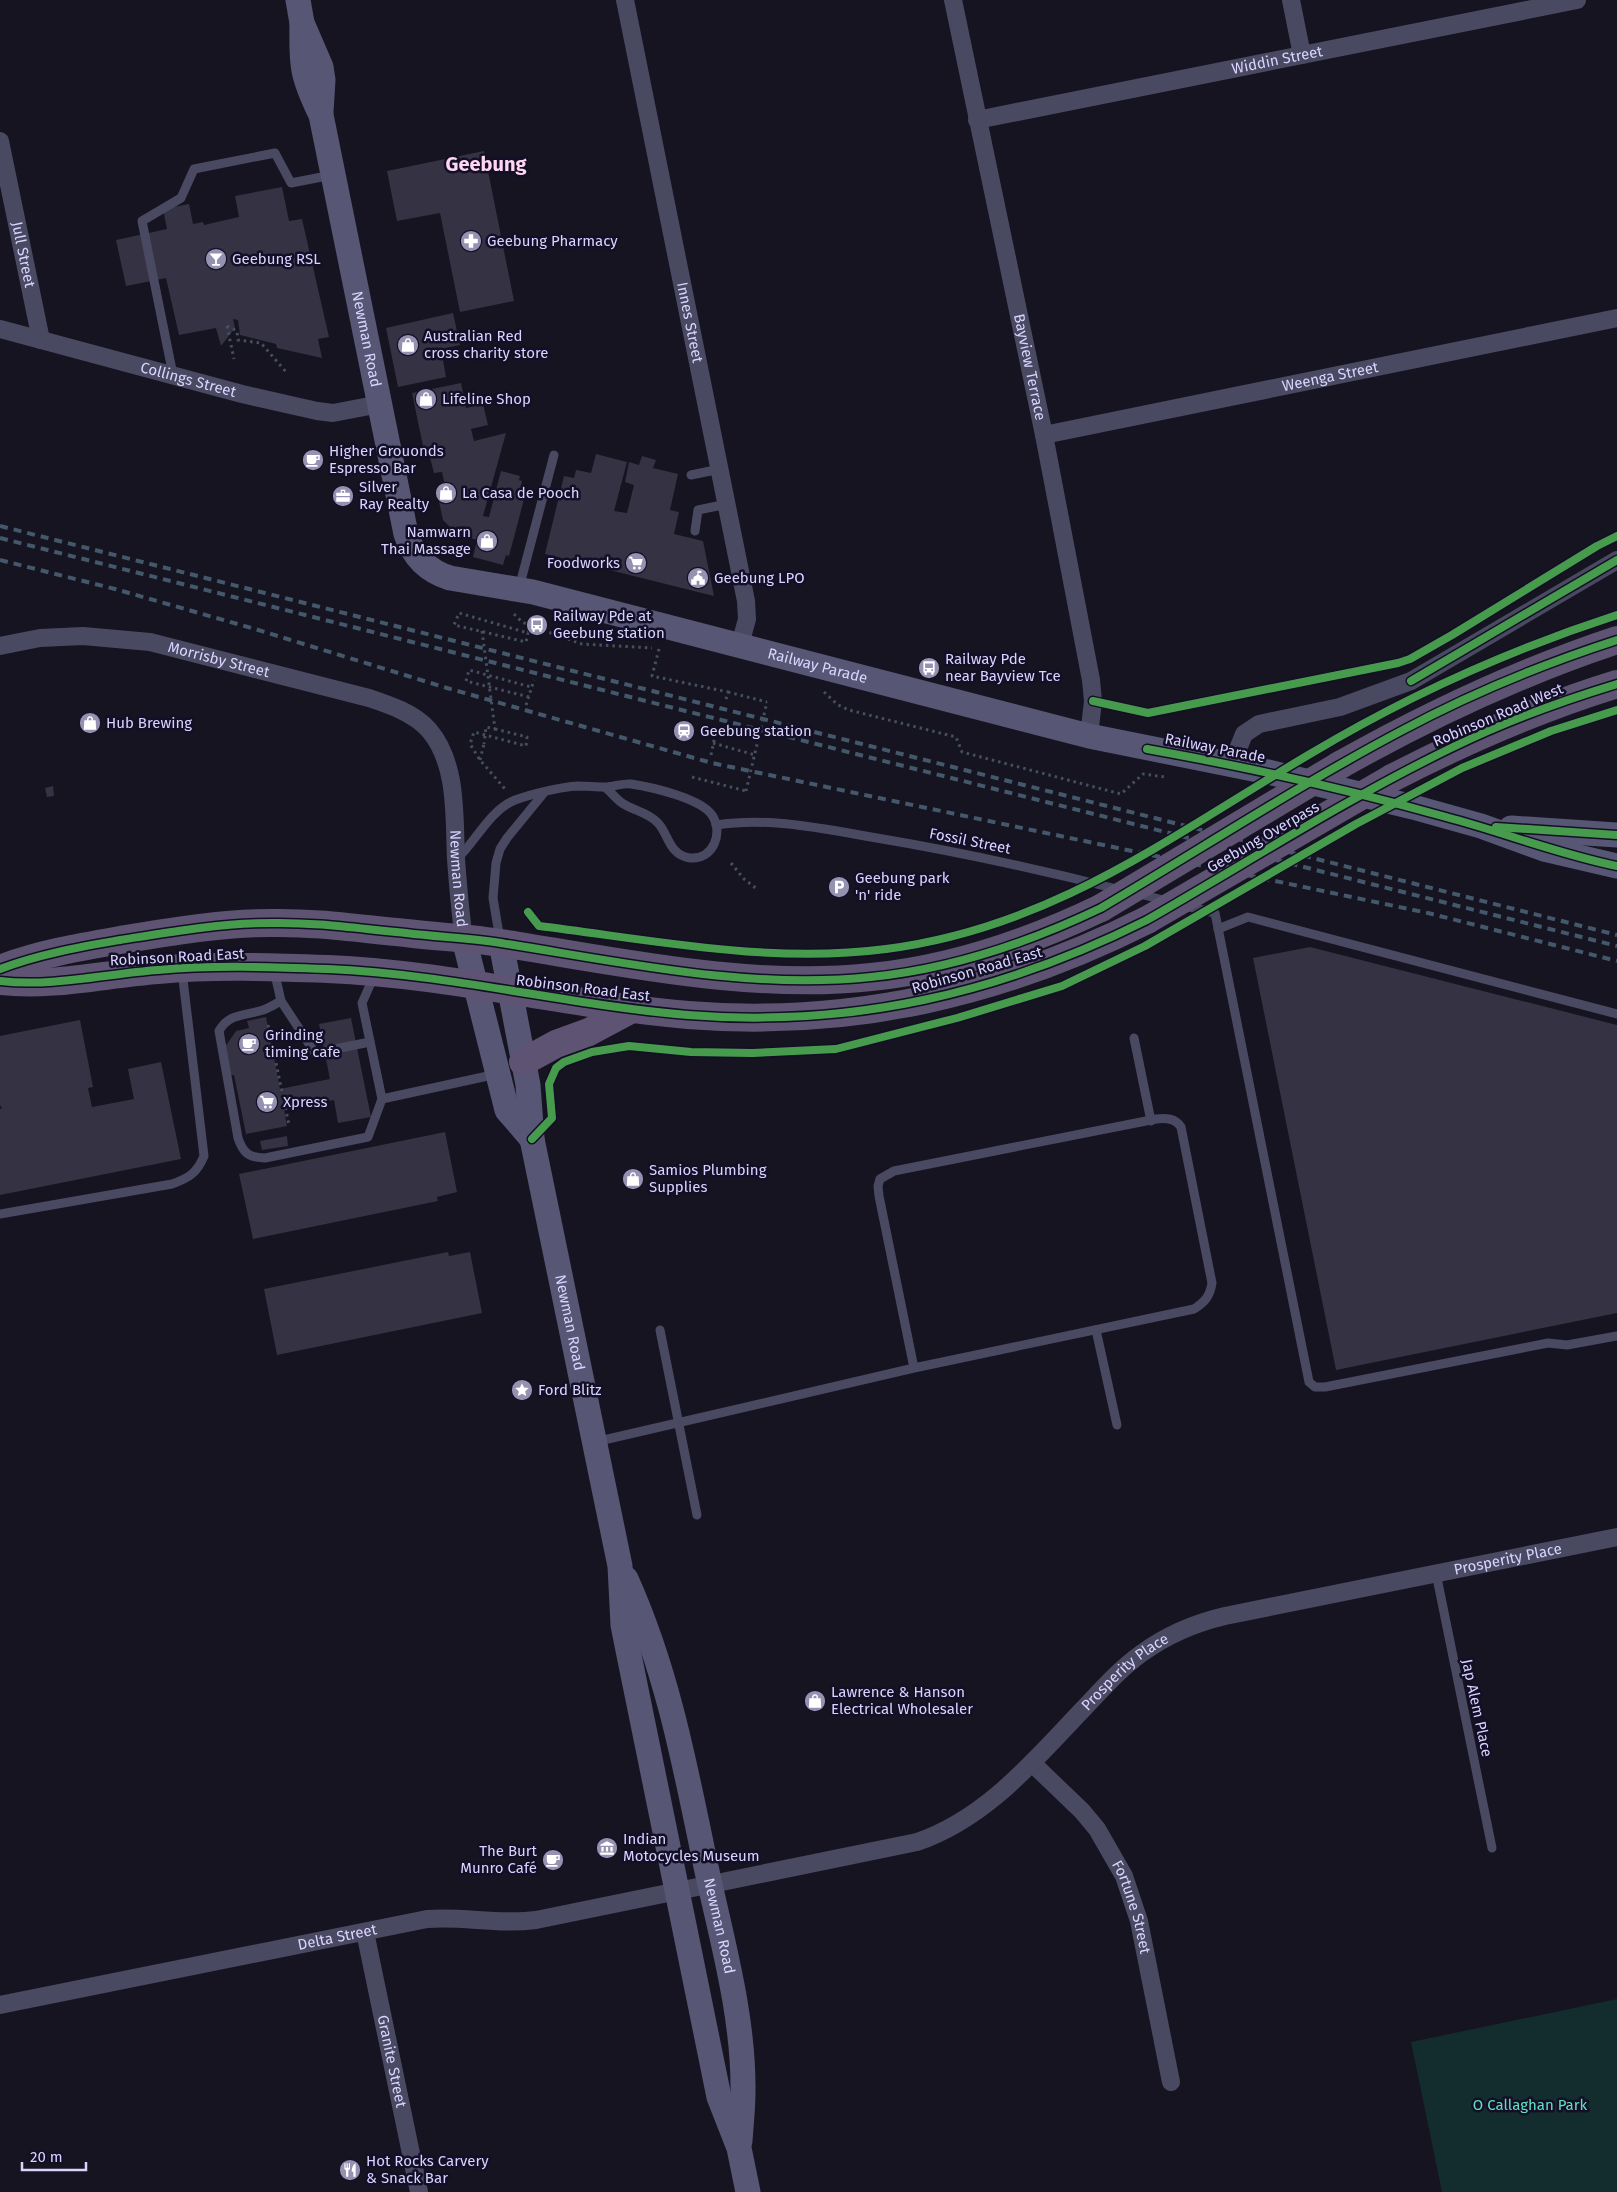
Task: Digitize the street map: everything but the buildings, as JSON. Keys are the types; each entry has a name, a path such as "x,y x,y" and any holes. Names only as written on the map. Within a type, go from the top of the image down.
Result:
{"main road":[{"name":"Newman Road","path":"300,11 303,72 306,84 321,115 406,534 409,544 420,560"},
{"name":"Railway Parade","path":"420,560 444,576 519,589 1089,736 1232,764 1481,826 1544,848 1617,866"},
{"name":"Robinson Road West","path":"1340,765 1461,701 1527,672 1617,640"},
{"name":"Robinson Road West","path":"1392,778 1452,747 1502,726 1617,684"},
{"name":"Geebung Overpass","path":"1101,908 1340,765"},
{"name":"Geebung Overpass","path":"1147,920 1392,778"},
{"name":"Railway Parade","path":"1481,826 1617,835"},
{"name":"Robinson Road East","path":"0,969 27,959 90,946 227,924 312,923 501,943 561,954 723,975 798,980 869,978 912,972 990,954 1029,940 1101,908"},
{"name":"Robinson Road East","path":"0,981 28,984 181,968 274,967 375,973 696,1015 781,1018 882,1009 973,989 1024,974 1088,948 1147,920"},
{"name":"Newman Road","path":"464,939 474,986 507,1110 532,1139"},
{"name":"Newman Road","path":"501,943 528,1085 532,1139 620,1566 623,1625 719,2097 739,2148 748,2192"},
{"path":"523,1062 556,1044 589,1032 634,1008"},
{"name":"Newman Road","path":"620,1566 644,1619 669,1696 727,1964 740,2041 743,2092 739,2148"}],"street":[{"name":"Innes Street","path":"625,0 747,606 747,619 740,645"},
{"name":"Bayview Terrace","path":"953,0 1044,435 1091,680 1093,701 1089,736"},
{"path":"1291,0 1302,55"},
{"name":"Widdin Street","path":"977,120 1577,0"},
{"name":"Jull Street","path":"0,141 41,340"},
{"name":"Weenga Street","path":"1044,435 1617,318"},
{"name":"Collings Street","path":"0,329 317,411 333,412 380,404"},
{"path":"1232,764 1244,734 1259,724 1340,707 1390,690 1428,673 1595,571 1617,560"},
{"name":"Morrisby Street","path":"0,646 40,638 83,636 150,642 369,698 394,706 428,729"},
{"name":"Newman Road","path":"428,729 439,744 450,779 464,939"},
{"name":"Prosperity Place","path":"676,1891 889,1848 937,1835 968,1818 987,1804 1032,1763 1119,1672 1142,1653 1182,1630 1225,1616 1617,1537"},
{"name":"Fortune Street","path":"1032,1763 1082,1811 1097,1829 1124,1876 1140,1921 1171,2082"},
{"name":"Delta Street","path":"0,2005 444,1918 521,1922 676,1891"},
{"name":"Granite Street","path":"365,1932 419,2192"}],"lane":[{"path":"173,375 142,221 181,198 194,169 275,153 291,183 333,175"},
{"path":"519,589 554,456"},
{"path":"691,475 720,469"},
{"path":"695,531 698,510 727,504"},
{"path":"456,860 472,845 485,825 500,810 514,801 577,786 605,787 629,784 688,799 703,807 712,815 716,825 716,840 711,850 702,856 692,858 682,856 668,843 660,825 654,819 623,804 605,787"},
{"path":"501,943 493,898 496,863 500,849 507,838 527,816 543,794"},
{"name":"Fossil Street","path":"716,825 742,822 770,822 904,842 1016,864 1215,913 1218,929"},
{"path":"1617,1014 1248,917 1218,929 1310,1382 1315,1387 1325,1387 1548,1343 1567,1346 1617,1336"},
{"path":"274,967 281,1002 315,1052 370,1042"},
{"path":"0,1214 172,1184 188,1178 198,1169 204,1156 181,968"},
{"path":"281,1002 264,1010 232,1017 223,1024 219,1031 240,1145 242,1151 254,1158 265,1158 368,1137 382,1099 362,1003 375,973"},
{"path":"1134,1038 1151,1121"},
{"path":"382,1099 497,1074"},
{"path":"595,1442 914,1368 1194,1309 1204,1302 1211,1292 1212,1283 1181,1128 1178,1123 1166,1118 894,1171 880,1179 878,1186 879,1196 914,1368"},
{"path":"660,1330 697,1515"},
{"path":"1096,1330 1117,1425"},
{"name":"Jap Alem Place","path":"1436,1573 1492,1848"}],"path":[{"path":"234,359 227,326 237,331 238,340 260,343 287,374"},
{"path":"528,633 459,613 454,625 526,642 531,626"},
{"path":"508,613 517,615 522,622 531,626 582,644 666,651"},
{"path":"482,631 495,729"},
{"path":"659,649 652,676 767,702 746,790 692,777"},
{"path":"528,697 466,681 470,670 531,687"},
{"path":"526,705 534,680"},
{"path":"822,691 838,705 849,710 956,737 962,752 1121,794 1144,774 1173,778"},
{"path":"725,703 728,692"},
{"path":"711,755 717,726"},
{"path":"480,760 484,744 486,727 527,738 526,746 474,732 470,744 480,760 506,791"},
{"path":"713,743 754,754"},
{"path":"731,863 744,879 757,889"},
{"path":"268,1024 289,1125"}],"green space":[{"name":"O Callaghan Park","path":"1617,1999 1617,2192 1442,2192 1411,2042"}],"railway":[{"path":"0,526 1617,935"},
{"path":"0,538 1617,946"},
{"path":"0,560 115,589 255,629 447,688 712,763 1428,913 1617,961"}],"cycle path":[{"path":"1093,701 1148,713 1398,663 1410,659 1452,635 1597,546 1617,536"},
{"path":"1411,681 1617,560"},
{"path":"528,912 539,926 755,952 842,953 886,949 946,938 1003,921 1056,900 1108,874 1159,846 1310,754 1421,694 1537,643 1617,615"},
{"path":"0,969 75,948 177,931 252,923 322,925 478,940 639,966 732,977 778,980 825,980 871,977 931,968 989,953 1018,943 1101,908 1325,773 1427,717 1507,681 1617,640"},
{"path":"0,981 59,981 200,967 328,969 418,977 643,1010 688,1015 749,1018 809,1016 867,1010 925,1000 981,986 1092,946 1147,920 1373,788 1451,748 1491,729 1617,684"},
{"path":"532,1139 552,1118 549,1084 556,1068 564,1062 592,1052 629,1046 691,1052 752,1053 836,1049 957,1018 1062,986 1145,946 1356,824 1462,768 1551,731 1617,710"},
{"path":"1147,749 1222,763 1372,797 1617,866"},
{"path":"1496,827 1617,835"}],"place":[{"name":"Geebung Pharmacy","path":"471,241"},
{"name":"Geebung RSL","path":"216,259"},
{"name":"Australian Red cross charity store","path":"408,345"},
{"name":"Lifeline Shop","path":"426,399"},
{"name":"Higher Grouonds Espresso Bar","path":"313,460"},
{"name":"La Casa de Pooch","path":"446,493"},
{"name":"Silver Ray Realty","path":"343,496"},
{"name":"Namwarn Thai Massage","path":"487,541"},
{"name":"Foodworks","path":"636,563"},
{"name":"Geebung LPO","path":"698,578"},
{"name":"Railway Pde at Geebung station","path":"537,625"},
{"name":"Railway Pde near Bayview Tce","path":"929,668"},
{"name":"Hub Brewing","path":"90,723"},
{"name":"Geebung station","path":"684,731"},
{"name":"Geebung park 'n' ride","path":"839,887"},
{"name":"Grinding timing cafe","path":"249,1044"},
{"name":"Xpress","path":"267,1102"},
{"name":"Samios Plumbing Supplies","path":"633,1179"},
{"name":"Ford Blitz","path":"522,1390"},
{"name":"Lawrence & Hanson Electrical Wholesaler","path":"815,1701"},
{"name":"Indian Motocycles Museum","path":"607,1848"},
{"name":"The Burt Munro Café","path":"553,1860"},
{"name":"Hot Rocks Carvery & Snack Bar","path":"350,2170"}],"district":[{"name":"Geebung","path":"486,164"}]}
